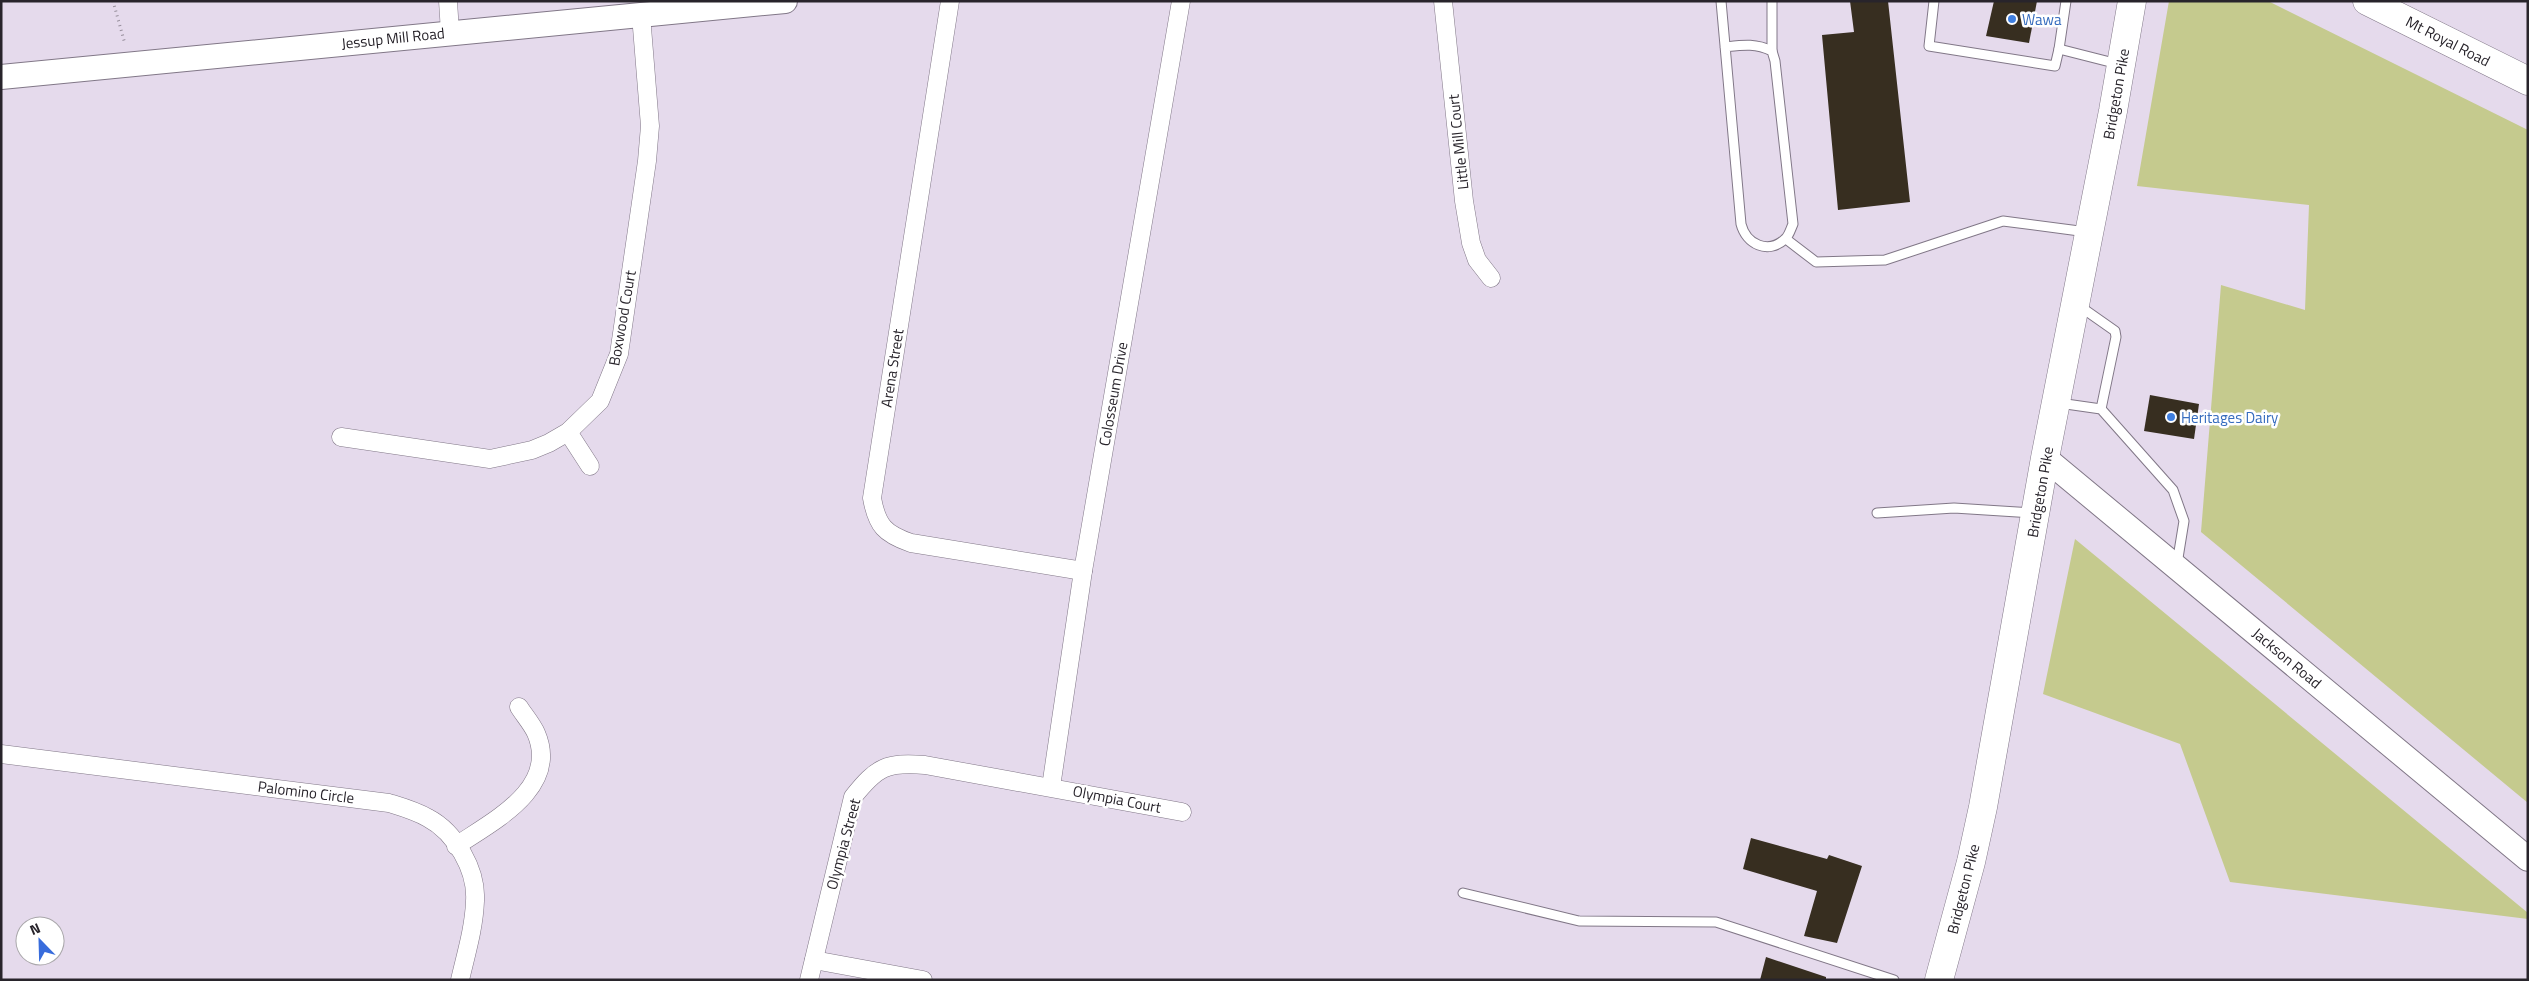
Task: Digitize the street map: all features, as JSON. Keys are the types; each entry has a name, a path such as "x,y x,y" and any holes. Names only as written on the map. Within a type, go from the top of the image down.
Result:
{"main road":[{"name":"Bridgeton Pike","path":"1939,980 1979,824 2045,458 2090,232 2132,1"},
{"name":"Mt Royal Road","path":"2367,1 2528,81"}],"street":[{"path":"448,1 450,32"},
{"name":"Jessup Mill Road","path":"1,77 785,1"},
{"name":"Arena Street","path":"950,1 872,498 875,518 892,536 912,543 1083,570"},
{"name":"Colosseum Drive","path":"1052,787 1083,570 1181,1"},
{"name":"Little Mill Court","path":"1443,1 1464,201 1471,243 1477,260 1490,278"},
{"name":"Boxwood Court","path":"341,437 490,459 532,450 568,432 600,401 619,354 647,161 650,126 641,15"},
{"path":"568,432 590,466"},
{"name":"Jackson Road","path":"2045,458 2528,860"},
{"path":"456,846 513,808 528,792 537,774 541,759 540,746 536,733 519,707"},
{"name":"Palomino Circle","path":"1,754 389,802 430,818 444,829 463,854 471,873 476,899 473,924 460,980"},
{"name":"Olympia Street","path":"809,980 853,796 868,778 880,768 907,763 1052,787"},
{"name":"Olympia Court","path":"1052,787 1182,812"},
{"path":"814,960 923,980"}],"lane":[{"path":"1721,1 1743,233 1749,241 1759,246 1774,245 1786,239 1792,224 1775,61 1772,51 1772,1"},
{"path":"1934,1 1929,46 2055,66 2066,1"},
{"path":"1725,47 1750,44 1772,51"},
{"path":"2059,49 2121,65"},
{"path":"1786,239 1816,262 1886,260 2003,221 2090,232"},
{"path":"2076,303 2114,332 2116,337 2101,410"},
{"path":"2056,402 2101,410 2173,490 2184,521 2176,566"},
{"path":"1877,513 1954,508 2036,513"},
{"path":"1463,893 1579,920 1716,922 1894,980"}],"path":[{"path":"113,1 122,29 129,65"}],"green space":[{"path":"2169,1 2268,1 2528,130 2528,803 2201,532 2221,285 2305,310 2309,205 2137,186"},
{"path":"2075,539 2528,913 2528,919 2230,882 2180,744 2043,694"}],"building":[{"path":"1850,1 1888,1 1910,202 1838,210 1822,35 1854,32"},
{"name":"Wawa","path":"1994,1 2037,1 2029,43 1986,36"},
{"name":"Heritages Dairy","path":"2150,395 2199,404 2194,439 2144,431"},
{"path":"1751,838 1827,859 1829,855 1862,866 1837,943 1804,936 1817,891 1743,869"},
{"path":"1766,957 1826,977 1826,980 1760,980"}],"place":[{"name":"Wawa","path":"2012,19"},
{"name":"Heritages Dairy","path":"2171,417"}]}
